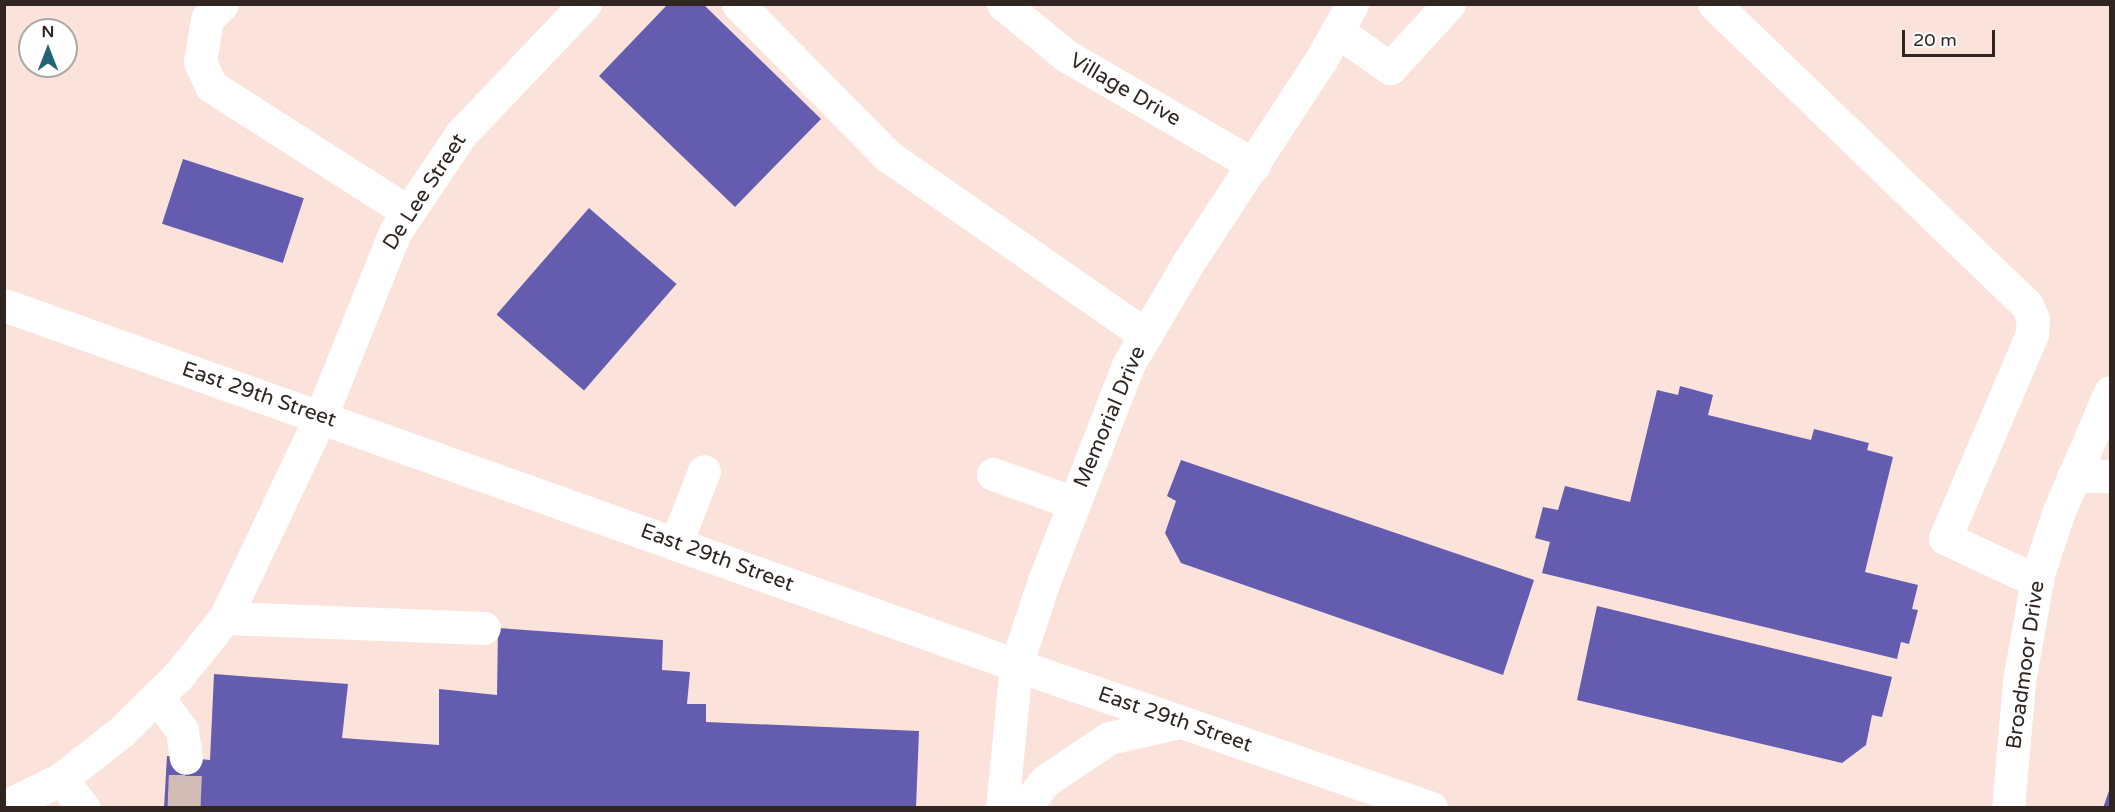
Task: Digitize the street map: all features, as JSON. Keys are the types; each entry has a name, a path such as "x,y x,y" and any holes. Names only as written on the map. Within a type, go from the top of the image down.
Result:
{"street":[{"path":"222,4 207,19 200,62 211,86 408,212"},
{"name":"De Lee Street","path":"4,807 61,780 122,731 157,697 225,618 321,416 359,314 395,232 461,134 585,4"},
{"path":"738,4 888,156 1146,334"},
{"path":"1345,18 1390,68 1449,4"},
{"path":"1714,4 2027,305 2032,319 2032,334 1945,538 2037,581"},
{"name":"Village Drive","path":"1013,8 1065,55 1254,165"},
{"name":"Memorial Drive","path":"1002,807 1016,665 1074,503 1128,365 1188,263 1254,165 1345,18"},
{"name":"East 29th Street","path":"4,305 1016,665 1431,807"},
{"name":"Broadmoor Drive","path":"2008,807 2019,681 2037,581 2073,476 2110,392"},
{"path":"676,543 704,471"},
{"path":"993,474 1074,503"},
{"path":"2073,476 2110,476"},
{"path":"225,618 484,628"},
{"path":"157,697 182,730 186,758"},
{"path":"1024,807 1045,781 1109,738 1180,722"},
{"path":"61,780 84,807"}],"building":[{"path":"668,4 703,4 821,119 735,207 599,76"},
{"path":"183,159 304,198 283,263 162,224"},
{"path":"589,208 677,284 584,391 496,314"},
{"path":"1680,386 1713,395 1708,415 1811,440 1814,429 1869,443 1867,450 1893,457 1865,572 1918,585 1912,609 1918,610 1909,644 1901,642 1897,659 1542,573 1550,542 1535,538 1543,507 1558,510 1565,486 1630,502 1657,390 1678,395"},
{"path":"1181,460 1534,580 1503,675 1181,563 1165,533 1176,501 1167,496"},
{"path":"1597,606 1892,677 1882,717 1872,715 1866,745 1842,763 1577,700"},
{"path":"498,628 663,640 662,670 690,672 687,704 706,704 706,722 919,731 916,808 164,808 167,756 210,760 214,674 348,684 342,738 439,745 439,689 497,695"},
{"path":"2110,788 2110,808 2103,808"}],"tunnel":[{"path":"184,808 186,758"}]}
